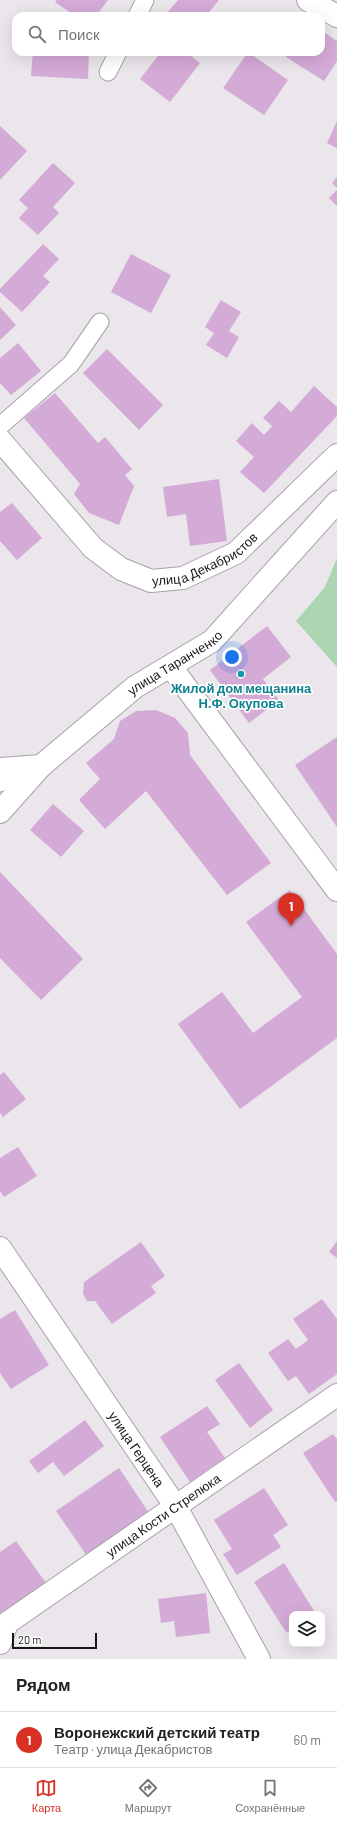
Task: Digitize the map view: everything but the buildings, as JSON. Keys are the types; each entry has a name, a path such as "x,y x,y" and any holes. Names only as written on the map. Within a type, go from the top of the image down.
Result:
{"street":[{"path":"308,0 337,16"},
{"name":"улица Декабристов","path":"0,440 93,548 121,569 151,581 184,578 236,553 337,454"},
{"name":"улица Таранченко","path":"0,812 41,766 136,687 212,641 337,502"},
{"path":"171,667 337,890"},
{"path":"10,769 41,766"},
{"name":"улица Герцена","path":"0,1248 176,1507 259,1659"},
{"name":"улица Кости Стрелюка","path":"0,1643 7,1623 337,1395"}],"lane":[{"path":"139,12 145,0"},
{"path":"108,72 116,56"},
{"path":"0,426 71,364 100,322"},
{"path":"0,783 10,769"}],"green space":[{"path":"337,558 337,667 296,621 325,587"}],"place":[{"name":"Жилой дом мещанина Н.Ф. Окупова","path":"241,674"},
{"name":"Воронежский детский театр","path":"291,926"}]}
